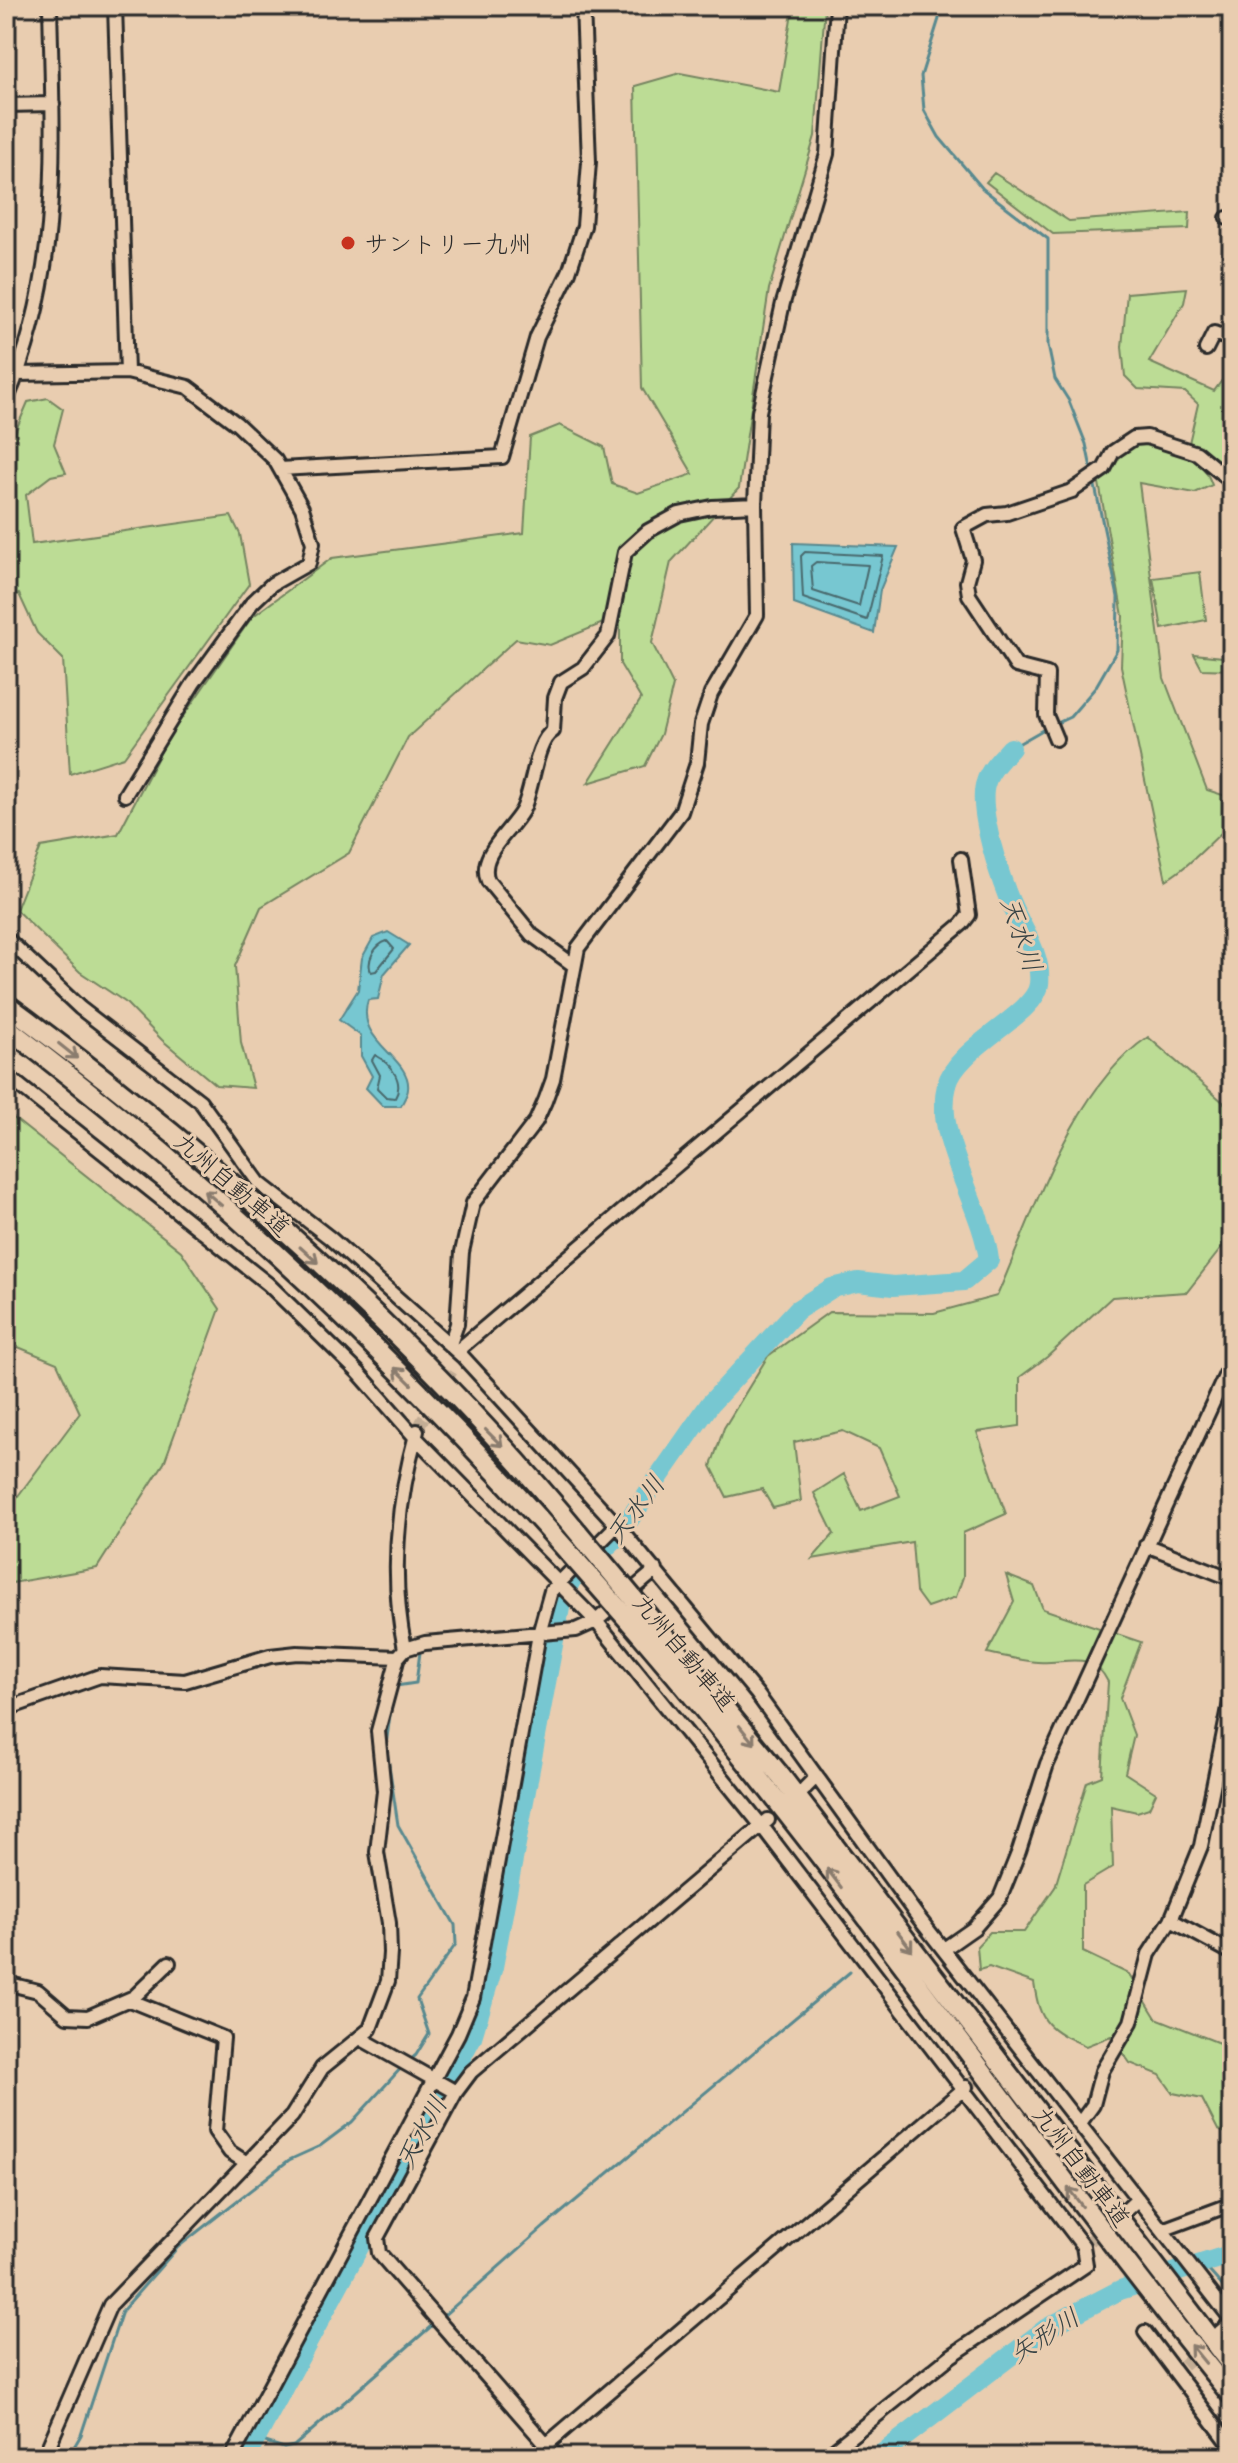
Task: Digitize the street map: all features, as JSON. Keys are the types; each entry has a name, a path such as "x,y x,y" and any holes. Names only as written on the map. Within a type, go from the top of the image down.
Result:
{"highway":[{"name":"九州自動車道","path":"6,1004 138,1107 336,1279 525,1468 578,1549"},
{"name":"九州自動車道","path":"6,1027 126,1123 321,1295 499,1475 578,1549 780,1775 1232,2366"},
{"name":"九州自動車道","path":"637,1616 1164,2313 1232,2396"}],"street":[{"path":"6,401 17,374 50,241 55,183 50,6"},
{"path":"115,6 127,372"},
{"path":"280,469 502,457 537,337 569,272 584,226 589,162 583,6"},
{"path":"453,1369 462,1252 473,1203 536,1121 553,1079 572,964 586,933 671,827 688,797 697,763 701,724 711,694 757,615 755,505 759,412 783,303 827,154 837,6"},
{"path":"6,105 53,104"},
{"path":"1206,349 1214,333 1229,339 1232,325"},
{"path":"17,374 127,372 188,387 237,424 280,469 302,508 313,543 309,563 272,584 252,603 193,684 125,795"},
{"path":"1056,739 1046,715 1047,674 1016,666 969,595 967,582 973,560 963,528 987,515 1007,513 1072,491 1104,469 1113,452 1134,438 1147,437 1197,453 1232,482"},
{"path":"572,964 532,935 488,881 484,872 489,856 525,803 542,741 553,731 555,698 561,682 583,668 608,636 625,552 648,531 679,514 712,507 755,505"},
{"path":"456,1350 962,924 969,915 961,859"},
{"path":"6,938 80,1008 200,1101 259,1183 330,1238 456,1350 617,1525 757,1694 944,1949 1232,2321 1220,2332"},
{"path":"6,1075 268,1284 358,1372 560,1582 764,1823 1087,2243 1086,2265 951,2356 825,2457"},
{"path":"944,1949 974,1928 1000,1898 1019,1851 1042,1774 1232,1361"},
{"path":"44,2457 110,2305 292,2116 322,2068 370,2029 388,1981 389,1923 377,1852 384,1791 378,1731 402,1653 395,1564 401,1541 401,1504 417,1433"},
{"path":"232,2457 433,2081 473,1998 539,1634 551,1591 617,1525"},
{"path":"1146,1545 1232,1579"},
{"path":"6,1709 100,1676 176,1682 297,1653 402,1653 425,1643 576,1630 596,1621 656,1570"},
{"path":"1080,2123 1093,2105 1102,2071 1131,2022 1149,1954 1171,1920 1201,1846 1232,1693"},
{"path":"805,1788 817,1776"},
{"path":"557,2457 379,2253 377,2238 456,2092 471,2072 764,1823"},
{"path":"1171,1920 1232,1953"},
{"path":"6,1983 38,1991 67,2016 78,2018 129,2000 169,1963"},
{"path":"129,2000 223,2038 215,2131 230,2152 247,2163"},
{"path":"360,2038 456,2092"},
{"path":"1008,2056 1020,2047"},
{"path":"532,2457 965,2087"},
{"path":"1126,2210 1138,2199"},
{"path":"1162,2230 1232,2204"},
{"path":"1145,2332 1179,2368 1232,2447"}],"green space":[{"path":"793,6 825,6 815,136 769,289 739,488 671,562 652,643 673,685 661,734 645,766 588,783 641,699 620,664 620,616 550,645 516,639 408,737 349,853 261,907 235,966 241,1043 253,1088 216,1085 162,1040 125,1002 80,972 16,910 41,847 118,834 168,738 252,617 332,558 524,533 530,437 560,425 604,447 612,484 638,493 693,474 642,388 635,86 680,73 779,92"},
{"path":"994,173 1069,221 1190,212 1189,229 1053,234 986,182"},
{"path":"1187,288 1184,303 1149,362 1214,391 1223,379 1232,380 1232,475 1189,443 1198,404 1185,392 1138,389 1125,376 1122,347 1127,293"},
{"path":"48,398 63,409 54,444 66,473 51,476 26,495 32,544 231,516 240,534 249,584 124,757 70,774 63,659 37,633 19,594 6,598 6,453 28,402"},
{"path":"1147,440 1178,449 1195,459 1212,485 1195,493 1139,483 1164,678 1207,790 1232,798 1232,823 1192,861 1166,880 1121,666 1123,616 1099,483 1122,447"},
{"path":"1200,572 1206,620 1162,629 1153,578"},
{"path":"1194,654 1232,658 1232,670 1202,669"},
{"path":"1148,1037 1231,1109 1223,1246 1187,1292 1112,1297 1047,1357 1020,1377 1020,1426 977,1432 1006,1514 963,1533 963,1577 956,1597 927,1607 916,1592 912,1542 812,1559 834,1534 814,1493 844,1474 861,1511 900,1496 879,1448 843,1431 794,1442 801,1501 773,1508 762,1489 727,1497 711,1466 724,1428 768,1356 829,1312 934,1313 997,1296 1041,1192 1076,1120 1121,1059"},
{"path":"6,1112 181,1251 220,1309 164,1463 97,1568 6,1584 6,1512 80,1413 57,1363 6,1342"},
{"path":"1006,1575 1034,1586 1043,1609 1141,1642 1120,1698 1134,1735 1125,1773 1156,1793 1149,1808 1137,1812 1111,1806 1113,1867 1083,1885 1083,1952 1129,1974 1156,2018 1232,2048 1232,2135 1218,2130 1202,2099 1173,2093 1160,2075 1130,2063 1111,2036 1086,2046 1055,2030 1043,2017 1034,1983 989,1967 979,1970 977,1946 990,1932 1024,1932 1055,1887 1087,1782 1102,1776 1108,1682 1102,1672 1094,1665 1078,1660 1037,1662 987,1653 1014,1602"}],"water":[{"path":"793,543 898,547 880,590 874,633 794,604"},
{"path":"388,932 409,945 384,974 378,999 368,1000 366,1015 376,1038 407,1078 408,1091 401,1106 383,1106 366,1088 372,1076 361,1056 361,1036 339,1020 358,990 362,958 373,938"}],"waterway":[{"path":"943,6 921,76 924,110 939,137 983,189 1048,239 1048,345 1055,379 1069,401 1086,444 1092,473"},
{"path":"1053,725 1070,717 1095,688 1117,650 1118,597 1094,481"},
{"path":"1011,748 1046,728"},
{"name":"天水川","path":"246,2457 472,2037 493,1967 562,1597 572,1579 617,1537 710,1404 797,1310 832,1288 858,1282 893,1286 964,1281 989,1260 978,1216 952,1149 944,1105 953,1071 979,1045 1025,1008 1035,996 1039,984 1035,955 1003,883 984,809 988,777 1011,748"},
{"path":"396,1686 416,1683 420,1652"},
{"path":"392,1700 386,1745 398,1825 455,1925 456,1944 417,1999 429,2034 408,2062"},
{"path":"442,2317 544,2227 850,1972"},
{"path":"68,2457 81,2435 122,2311 178,2247 289,2160 320,2146 352,2122 402,2067"},
{"name":"矢形川","path":"878,2457 1047,2328 1120,2290 1232,2254"},
{"path":"1202,2263 1232,2297"},
{"path":"256,2439 284,2448 294,2446 436,2322"}],"tunnel":[{"path":"418,1428 453,1369"},
{"path":"969,2085 1008,2056"},
{"path":"1090,2241 1123,2212"},
{"path":"1183,2365 1203,2347"}],"place":[{"name":"サントリー九州","path":"348,243"}]}
